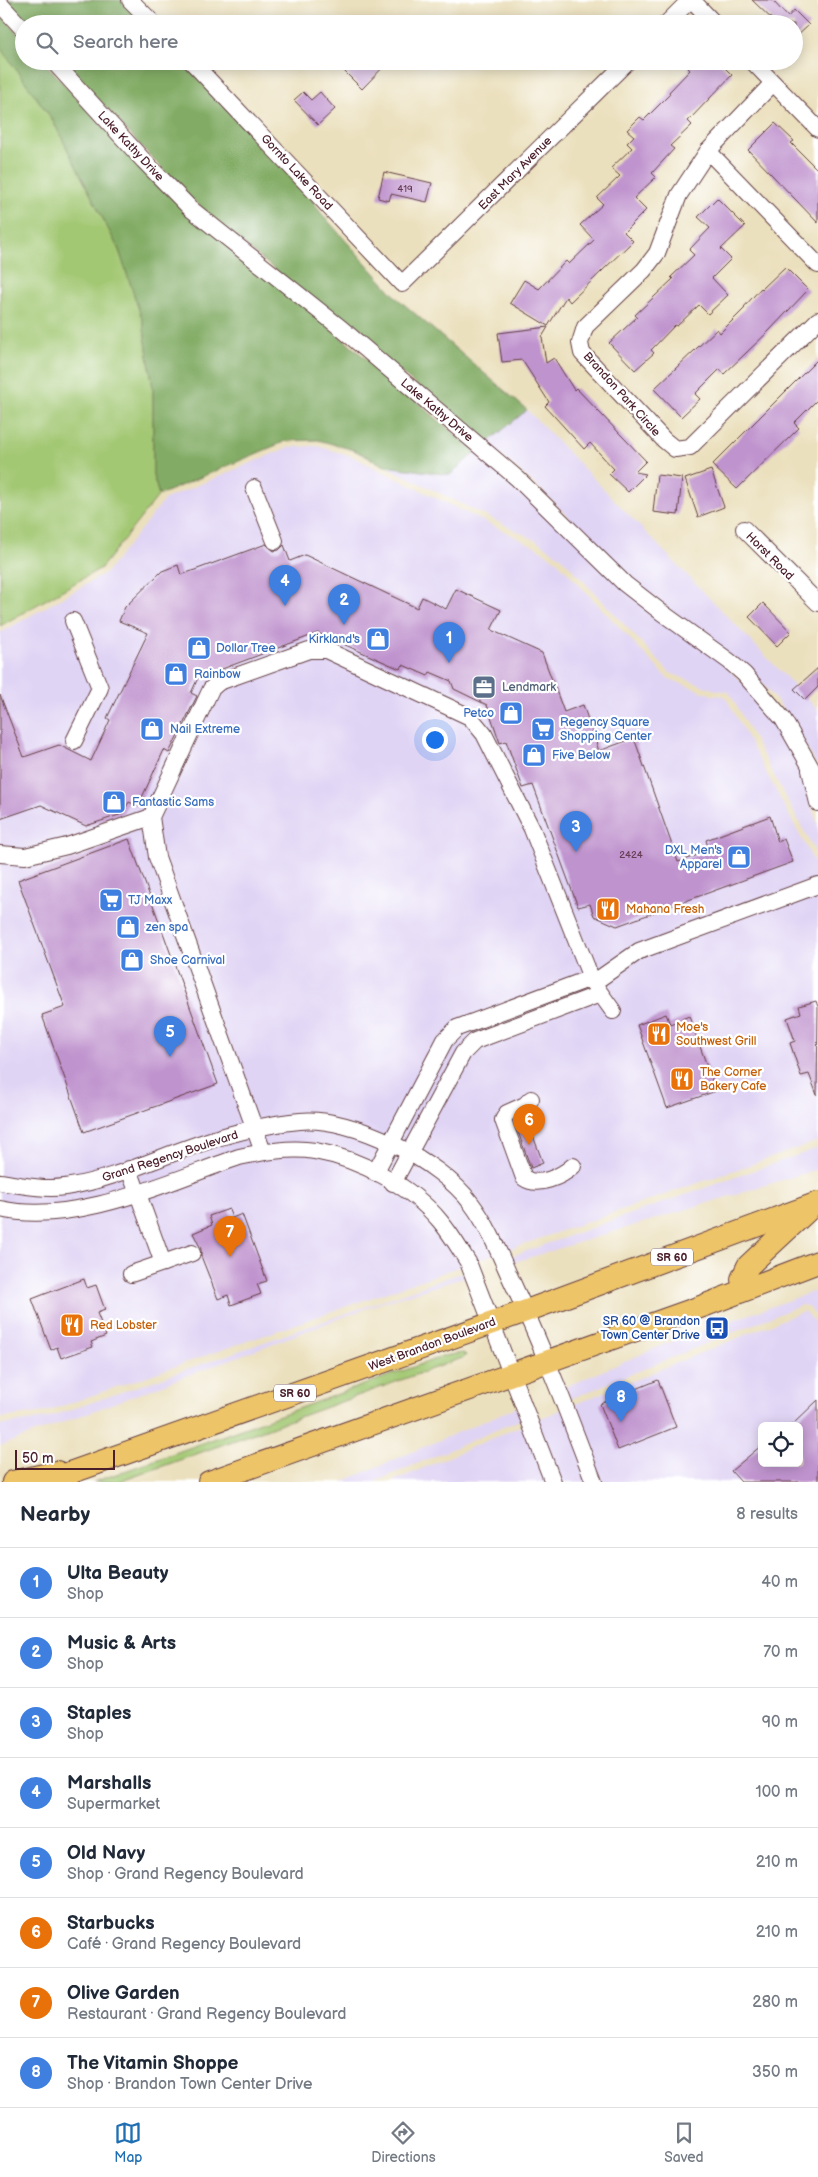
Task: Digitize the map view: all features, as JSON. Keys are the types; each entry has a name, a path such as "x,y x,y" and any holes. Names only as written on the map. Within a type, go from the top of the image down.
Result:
{"highway":[{"name":"West Brandon Boulevard","path":"44,1482 526,1311 817,1203"},
{"path":"744,1290 742,1279 748,1266 817,1203"},
{"path":"209,1482 818,1262"},
{"path":"13,1482 100,1462"}],"street":[{"path":"130,0 145,15"},
{"path":"675,15 691,0 706,15"},
{"path":"0,4 15,20"},
{"name":"Lake Kathy Drive","path":"61,70 144,161 205,220 342,329 518,479 625,584 744,674 783,719 814,774 818,803"},
{"name":"Gornto Lake Road","path":"200,70 402,284"},
{"name":"East Mary Avenue","path":"402,284 619,70"},
{"path":"761,70 818,130"},
{"name":"Brandon Park Circle","path":"773,82 708,150 679,195 657,253 644,270 585,327 580,344 582,353 675,450 690,447 818,320"},
{"path":"708,150 818,264"},
{"path":"254,488 275,541"},
{"name":"Horst Road","path":"744,529 818,603"},
{"path":"73,621 100,688 74,741"},
{"path":"263,1152 157,857 151,817 211,689 219,682 309,650 326,650 468,716 484,734 532,829 595,985 612,1011"},
{"path":"0,854 25,856 67,846 151,817"},
{"path":"393,1183 463,1053 470,1046 595,985 639,951 818,885"},
{"path":"375,1173 445,1040 451,1033 474,1021 595,985"},
{"path":"531,1099 525,1105 506,1113 503,1120 524,1178 528,1181 539,1182 566,1173 573,1166"},
{"name":"Grand Regency Boulevard","path":"0,1182 35,1188 63,1187 91,1182 228,1134 301,1121 319,1122 354,1130 391,1142 410,1152 448,1180 470,1201 486,1226 547,1360 594,1482"},
{"name":"Grand Regency Boulevard","path":"0,1209 34,1213 65,1212 88,1208 239,1157 263,1152 314,1151 338,1158 375,1173 421,1202 454,1239 468,1262 553,1482"},
{"path":"129,1169 163,1263"},
{"path":"132,1274 192,1253"}],"shaded area":[{"path":"527,410 818,710 818,768 788,715 763,684 629,578 540,489 487,443"},
{"path":"317,446 351,456 536,547 556,560 667,678 712,695 725,696 818,869 818,1141 45,1412 0,1418 0,633 106,573 165,499 289,447"},
{"path":"476,452 725,666 753,693 777,722 803,770 809,799 818,825 818,857 729,692 712,689 670,673 560,556 539,542 385,466 450,475"},
{"path":"818,1148 818,1169 512,1263 509,1257"},
{"path":"464,1272 466,1277 378,1304 0,1446 0,1425 47,1418"},
{"path":"818,1290 816,1300 818,1318 807,1306 801,1305 570,1399 565,1387 665,1344"},
{"path":"804,1311 818,1326 818,1482 391,1482 509,1431"},
{"path":"517,1407 522,1419 374,1482 342,1482"}],"green space":[{"path":"6,0 121,0 135,15 20,15"},
{"path":"0,14 15,30 15,68 0,47"},
{"path":"0,47 52,119 119,250 143,322 153,388 153,475 159,495 101,568 0,626"},
{"path":"17,70 51,70 139,166 476,452 450,475 385,466 354,450 318,440 286,441 159,495 153,475 153,388 143,322 119,250 52,119"},
{"path":"70,70 191,70 310,196 320,212 398,299 527,410 487,443 230,233 184,192"},
{"path":"463,1353 466,1355 465,1357 119,1482 94,1482 444,1356"}],"building":[{"path":"752,0 772,0 786,15 768,15"},
{"path":"794,10 799,15 790,15"},
{"path":"803,19 809,25 803,31"},
{"path":"343,70 380,70 362,89"},
{"path":"690,70 727,70 732,75 688,121 692,125 670,146 674,149 652,173 656,177 634,198 646,210 624,232 633,241 570,302 566,297 548,326 510,303 524,280 539,289 566,261 569,264 594,240 580,225 603,204 597,198 620,176 611,168 632,148 627,143 634,136 627,130 640,117 644,120 670,94 669,92"},
{"path":"303,92 311,100 320,92 335,109 318,125 294,100"},
{"path":"775,123 794,141 791,143 818,170 818,223 748,150"},
{"path":"384,172 432,183 427,202 391,194 389,201 378,198"},
{"path":"717,198 745,226 721,249 731,259 712,278 728,295 708,314 699,305 677,326 675,325 651,350 654,353 635,370 609,343 637,317 635,315 673,279 671,277 694,255 689,250 710,228 698,217"},
{"path":"785,267 808,290 724,374 720,369 695,394 700,399 681,417 654,389 717,329 720,333 745,308 761,288"},
{"path":"548,327 542,337 546,363 554,358 574,390 576,388 646,461 635,472 646,474 628,492 609,474 614,469 590,443 584,449 545,406 549,402 522,360 502,362 498,333"},
{"path":"818,359 818,399 794,423 799,428 737,489 712,465"},
{"path":"711,470 724,507 698,517 685,479"},
{"path":"657,475 682,478 678,515 653,512"},
{"name":"Regency Square Shopping Center","path":"266,544 274,551 279,550 284,545 290,561 305,555 417,608 422,597 446,609 456,589 501,610 491,630 542,653 564,712 583,705 599,751 634,738 678,862 709,851 706,840 770,816 778,842 784,839 793,862 617,926 594,916 590,904 578,907 533,785 523,788 506,741 500,743 487,705 454,689 451,681 430,672 428,676 403,665 400,669 318,633 198,678 191,693 197,696 169,753 164,750 138,806 129,802 122,814 86,826 41,805 0,819 0,695 24,757 59,745 91,761 110,720 107,718 148,633 119,621 125,607 162,571 178,565 181,575"},
{"path":"763,603 791,632 777,646 749,617"},
{"path":"818,668 818,687 805,700 794,689"},
{"path":"129,839 218,1084 84,1132 42,1015 65,1007 18,880"},
{"path":"816,1001 818,1007 817,1095 809,1074 801,1076 790,1043 795,1041 787,1018 801,1013 799,1006"},
{"path":"666,1014 670,1024 689,1016 716,1091 667,1108 637,1025"},
{"path":"528,1122 543,1163 531,1168 516,1126"},
{"path":"229,1209 232,1218 242,1214 267,1281 257,1284 261,1294 231,1305 228,1295 218,1299 201,1256 201,1249 193,1233 212,1225 209,1216"},
{"name":"Red Lobster","path":"84,1279 87,1288 96,1285 105,1310 97,1313 106,1336 91,1342 93,1347 61,1358 57,1347 51,1350 32,1299"},
{"path":"658,1380 676,1427 618,1450 600,1404"},
{"path":"818,1400 818,1482 741,1482 731,1471 758,1448 758,1467 803,1467 803,1422 795,1422"}],"place":[{"name":"Marshalls","path":"285,606"},
{"name":"Music & Arts","path":"344,625"},
{"name":"Kirkland's","path":"378,639"},
{"name":"Dollar Tree","path":"199,648"},
{"name":"Ulta Beauty","path":"449,663"},
{"name":"Rainbow","path":"176,674"},
{"name":"Lendmark","path":"484,687"},
{"name":"Petco","path":"511,713"},
{"name":"Nail Extreme","path":"152,729"},
{"name":"Regency Square Shopping Center","path":"543,729"},
{"name":"Five Below","path":"534,755"},
{"name":"Fantastic Sams","path":"114,802"},
{"name":"Staples","path":"576,852"},
{"name":"DXL Men's Apparel","path":"739,857"},
{"name":"TJ Maxx","path":"111,900"},
{"name":"Mahana Fresh","path":"608,909"},
{"name":"zen spa","path":"128,927"},
{"name":"Shoe Carnival","path":"132,960"},
{"name":"Moe's Southwest Grill","path":"659,1034"},
{"name":"Old Navy","path":"170,1057"},
{"name":"The Corner Bakery Cafe","path":"682,1079"},
{"name":"Starbucks","path":"529,1145"},
{"name":"Olive Garden","path":"230,1257"},
{"name":"Red Lobster","path":"72,1325"},
{"name":"SR 60 @ Brandon Town Center Drive","path":"717,1328"},
{"name":"The Vitamin Shoppe","path":"621,1422"}]}
